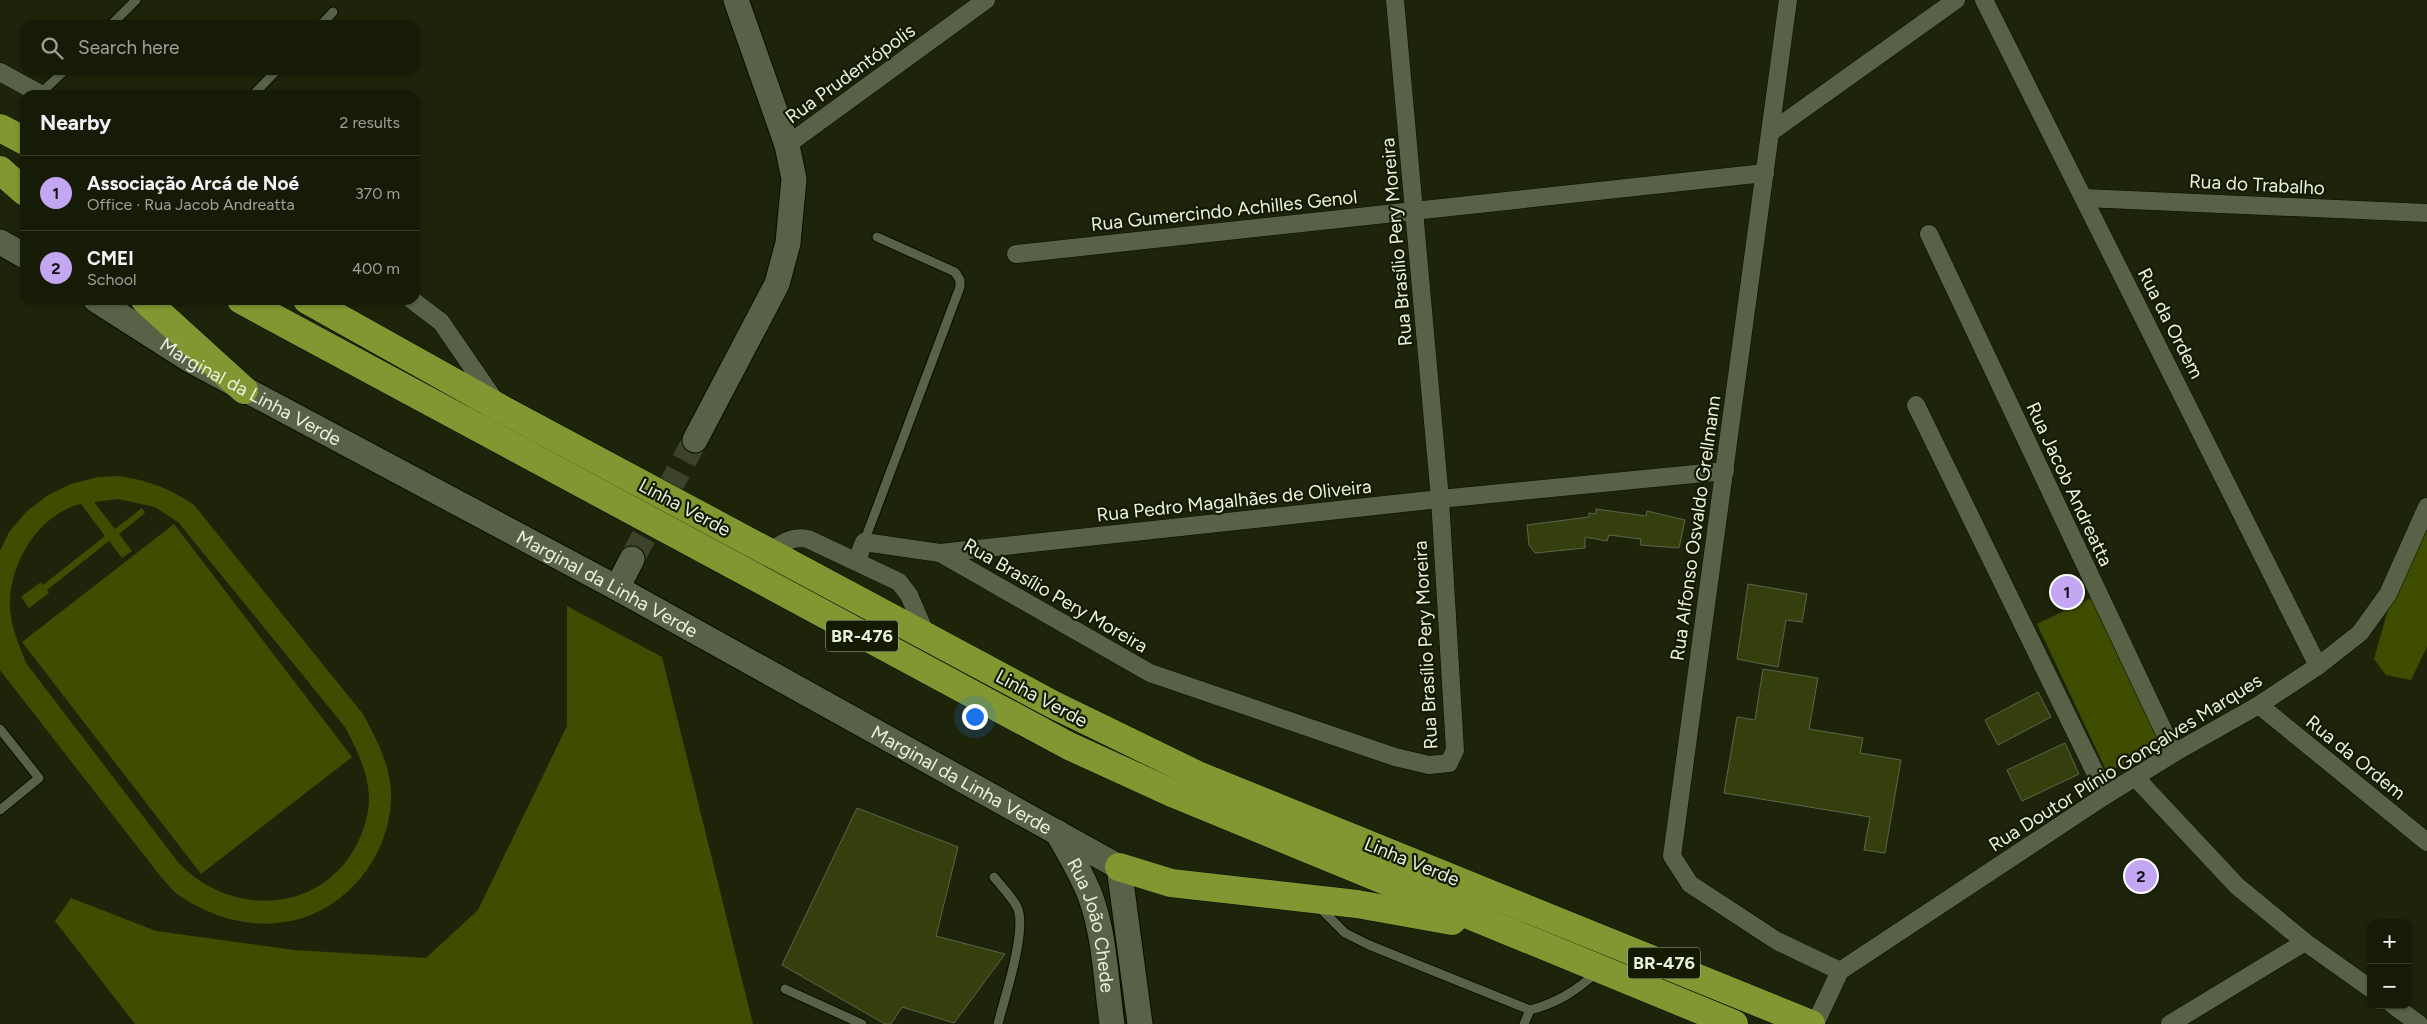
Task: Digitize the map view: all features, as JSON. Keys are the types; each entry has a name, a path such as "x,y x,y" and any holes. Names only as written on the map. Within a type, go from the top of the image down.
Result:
{"highway":[{"path":"0,170 20,180"},
{"path":"0,170 20,188"},
{"path":"150,305 244,390"},
{"name":"Linha Verde","path":"250,305 1069,746 1172,793 1734,1024"},
{"name":"Linha Verde","path":"317,305 500,408 1054,705 1200,776 1811,1024"},
{"path":"1119,867 1171,883 1310,898 1503,929"}],"main road":[{"path":"695,440 776,284 788,243 794,178 787,145 736,0"},
{"path":"0,242 20,253"},
{"name":"Marginal da Linha Verde","path":"104,305 190,360 244,390 617,588 1119,867"},
{"path":"617,588 632,559"},
{"name":"Rua João Chede","path":"1057,832 1082,877 1091,899 1100,937 1112,1024"},
{"name":"Rua João Chede","path":"1119,867 1140,1024"}],"street":[{"name":"Rua Prudentópolis","path":"787,145 986,0"},
{"name":"Rua Brasílio Pery Moreira","path":"940,553 1150,673 1395,757 1428,765 1449,763 1455,750 1440,499 1395,0"},
{"name":"Rua Alfonso Osvaldo Grellmann","path":"1788,0 1672,856 1690,884 1777,941 1840,971"},
{"path":"1771,132 1956,0"},
{"name":"Rua da Ordem","path":"1984,0 2318,666"},
{"path":"0,72 34,90"},
{"name":"Rua Gumercindo Achilles Genol","path":"1016,254 1765,173"},
{"name":"Rua do Trabalho","path":"2084,198 2427,213"},
{"name":"Rua Jacob Andreatta","path":"1928,234 2174,753"},
{"path":"419,305 441,322 500,408"},
{"path":"1916,405 2106,795"},
{"name":"Rua Pedro Magalhães de Oliveira","path":"864,542 940,553 1440,499 1725,471"},
{"name":"Rua Doutor Plínio Gonçalves Marques","path":"1840,971 2106,795 2174,753 2259,705 2318,666 2360,633 2388,594 2427,507"},
{"path":"769,552 786,540 797,537 808,539 857,560 899,582 909,595 927,637"},
{"path":"857,560 864,542"},
{"name":"Rua da Ordem","path":"2259,705 2427,842"},
{"path":"2135,777 2237,886 2305,942 2367,986"},
{"path":"2170,1024 2305,942"},
{"path":"1815,1024 1840,971"},
{"path":"2398,1009 2419,1024"}],"lane":[{"path":"116,20 136,0"},
{"path":"325,20 333,12"},
{"path":"45,90 60,75"},
{"path":"258,90 272,75"},
{"path":"864,542 960,287 960,280 955,272 877,236"},
{"path":"0,729 39,778 0,810"},
{"path":"994,877 1018,908 1020,927 1019,942 998,1024"},
{"path":"1310,898 1345,932 1369,946 1530,1010 1570,995 1600,969"},
{"path":"785,989 862,1024"},
{"path":"1524,1024 1530,1010"}],"green space":[{"path":"119,476 139,480 177,494 194,505 363,714 369,724 387,766 391,788 389,819 384,837 366,871 347,892 326,907 303,918 279,923 254,923 229,919 204,910 177,894 161,877 0,670 0,551 9,532 27,511 48,495 71,484 98,477","holes":["118,499 155,507 178,522 345,727 361,761 367,779 369,798 363,830 348,859 331,878 310,891 288,898 264,901 241,898 218,891 197,879 178,862 26,663 12,622 10,608 11,592 14,575 20,559 39,530 51,518 81,504 105,536 43,585 41,582 21,597 29,608 49,593 47,590 109,541 122,558 132,551 119,534 145,513 142,508 115,529 94,502"]},
{"path":"174,524 352,757 201,874 22,642"},
{"path":"2427,531 2427,647 2411,680 2386,675 2374,659 2391,599"},
{"path":"2093,597 2163,745 2107,772 2037,624"},
{"path":"567,606 662,657 753,1024 135,1024 55,921 71,898 156,931 294,950 426,958 478,910 567,726"}],"building":[{"path":"1596,509 1646,516 1647,511 1685,520 1679,548 1640,545 1641,539 1609,535 1607,541 1585,537 1585,548 1535,553 1529,545 1527,525 1589,517 1589,513 1596,514"},
{"path":"2072,574 2081,598 2063,608 2053,586"},
{"path":"1748,584 1807,594 1802,622 1786,620 1778,667 1737,659"},
{"path":"1763,669 1818,678 1809,729 1863,738 1860,753 1901,760 1885,853 1864,850 1870,817 1724,793 1737,717 1755,720"},
{"path":"2038,692 2051,717 1998,745 1985,720"},
{"path":"2065,743 2079,774 2022,801 2007,770"},
{"path":"857,808 958,847 936,936 1005,954 954,1023 902,1007 891,1024 885,1024 782,965"}],"tunnel":[{"path":"632,559 695,440"}],"place":[{"name":"Associação Arcá de Noé","path":"2067,592"},
{"name":"CMEI","path":"2141,876"}]}
